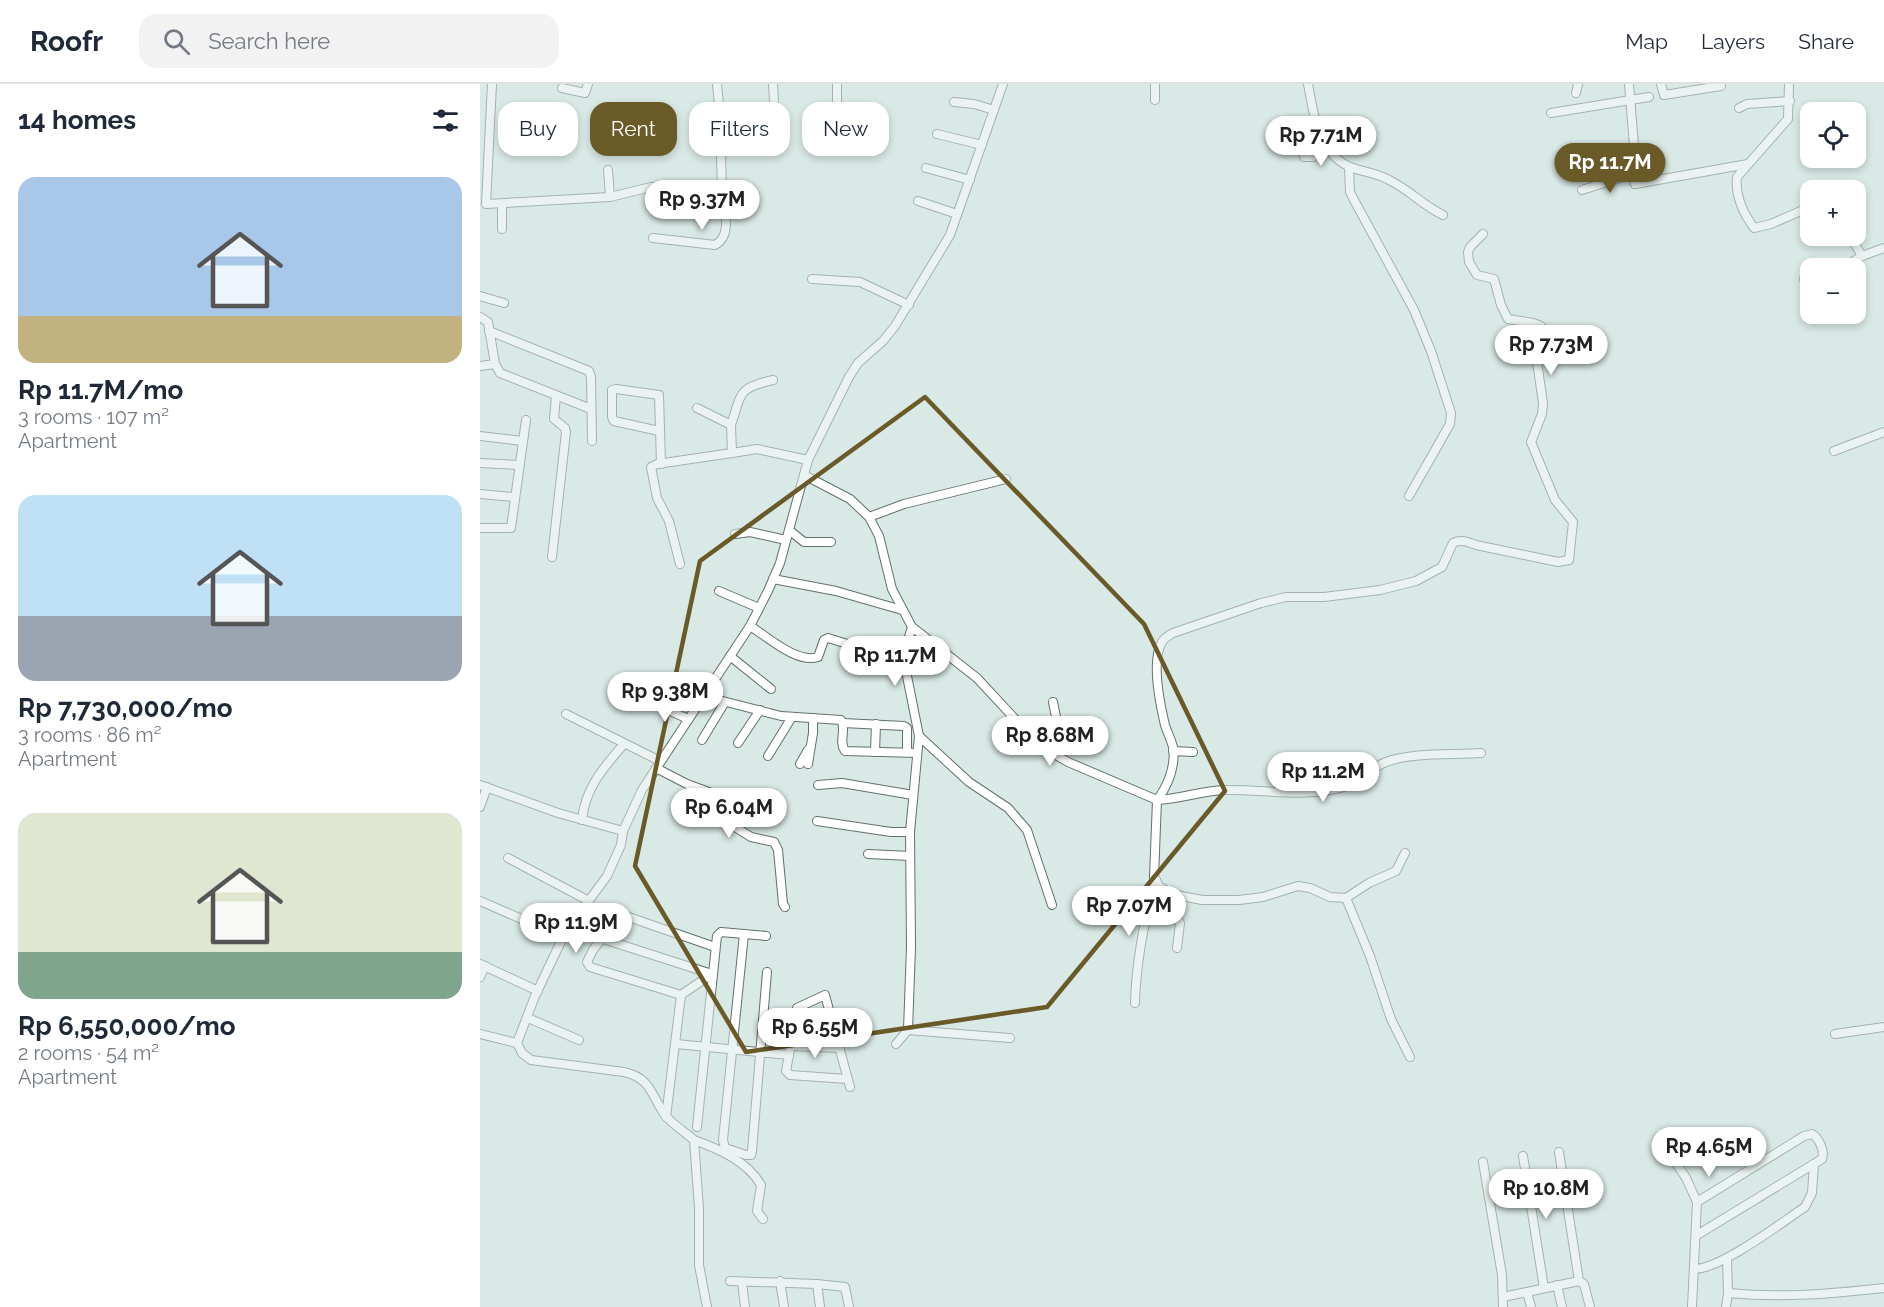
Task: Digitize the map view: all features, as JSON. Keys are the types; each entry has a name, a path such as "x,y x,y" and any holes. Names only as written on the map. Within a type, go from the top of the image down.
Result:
{"street":[{"path":"492,84 483,206 610,197 651,187 722,193"},
{"path":"562,88 585,93 588,84"},
{"path":"653,238 715,245 722,242 726,235 717,84"},
{"path":"773,84 774,100"},
{"path":"837,84 837,102"},
{"path":"517,1043 562,937 607,876 621,845 622,831 642,790 750,626 759,608 773,579 786,540 807,460 824,423 858,363 883,341 909,305 950,235 1003,84"},
{"path":"1155,84 1155,100"},
{"path":"1308,84 1319,136 1326,148 1349,173 1354,200 1414,310 1431,351 1451,413 1450,424 1409,496"},
{"path":"1576,93 1578,84"},
{"path":"1629,84 1634,146 1632,174 1634,182 1637,184 1748,164"},
{"path":"1660,84 1664,95 1721,86"},
{"path":"1789,84 1788,119 1737,177 1736,186 1747,219 1754,228 1771,224 1800,211"},
{"path":"1551,113 1649,97"},
{"path":"1739,108 1747,104 1790,101"},
{"path":"954,102 974,104 994,110"},
{"path":"937,135 982,145"},
{"path":"1304,157 1313,157 1326,148"},
{"path":"926,168 970,180"},
{"path":"608,170 610,197"},
{"path":"1349,173 1383,176 1405,188 1426,206 1443,214"},
{"path":"1582,190 1632,174"},
{"path":"918,201 957,214"},
{"path":"502,204 502,229"},
{"path":"1405,853 1396,872 1355,891 1346,898 1330,897 1310,888 1298,886 1263,897 1239,900 1202,900 1171,894 1159,886 1154,864 1157,800 1163,793 1170,775 1173,752 1159,696 1157,659 1162,641 1173,633 1262,603 1286,597 1335,596 1380,590 1416,581 1442,567 1456,541 1558,562 1569,560 1573,522 1555,500 1531,442 1542,414 1543,403 1537,362 1543,330 1541,326 1533,323 1515,322 1508,319 1501,305 1494,279 1477,275 1473,271 1467,252 1483,234"},
{"path":"1856,246 1862,256"},
{"path":"1859,258 1884,248"},
{"path":"812,279 860,282 909,305"},
{"path":"480,296 504,303"},
{"path":"480,317 488,322 495,364 503,375 591,409"},
{"path":"489,331 585,368 591,377 592,441"},
{"path":"480,366 495,364"},
{"path":"732,453 731,425 744,390 750,386 773,380"},
{"path":"659,431 614,421 612,390 616,388 659,395 661,464"},
{"path":"552,557 566,432 565,428 554,418 556,396"},
{"path":"697,408 731,425"},
{"path":"480,528 510,529 526,420"},
{"path":"1834,451 1884,432"},
{"path":"480,436 522,441"},
{"path":"680,564 669,521 657,498 651,467 757,449 807,460"},
{"path":"480,463 519,465"},
{"path":"804,475 850,499 869,517 879,536 892,589 912,627 977,678 1040,746 1068,762 1157,800 1172,799 1204,791 1304,792 1325,790 1349,786 1386,762 1411,757 1481,753"},
{"path":"869,517 904,504 1006,479"},
{"path":"480,494 514,497"},
{"path":"789,530 804,542 831,542"},
{"path":"735,534 750,532 786,540"},
{"path":"773,579 836,591 902,610"},
{"path":"719,591 759,608"},
{"path":"750,626 796,656 806,659 818,657 824,640 828,638 857,647 905,650"},
{"path":"896,1044 908,1030 911,948 910,832 920,736 904,661 912,627"},
{"path":"730,656 771,689"},
{"path":"703,696 792,717 841,720 843,723 904,726 907,728 907,752"},
{"path":"702,740 725,702"},
{"path":"1040,746 1057,736 1059,732 1053,702"},
{"path":"653,703 688,719"},
{"path":"738,743 760,710"},
{"path":"566,714 624,744 687,784 717,795 728,811 735,828 752,837 774,842 778,850 785,907"},
{"path":"768,756 792,717"},
{"path":"804,764 812,744 813,718"},
{"path":"843,723 841,745 845,751 917,753"},
{"path":"875,752 876,724"},
{"path":"920,736 969,782 1008,808 1027,830 1052,905"},
{"path":"582,820 587,795 601,771 624,744"},
{"path":"1173,752 1193,752"},
{"path":"818,785 842,783 913,795"},
{"path":"480,807 483,786 532,804 622,831"},
{"path":"817,821 891,832 910,832"},
{"path":"868,854 910,856"},
{"path":"508,858 589,901"},
{"path":"1135,1003 1141,941 1152,886 1156,880"},
{"path":"1171,894 1168,902 1169,912 1180,923 1177,948"},
{"path":"1346,898 1370,956 1391,1019 1410,1057"},
{"path":"480,901 562,937"},
{"path":"681,995 588,966 587,960 620,914 715,947"},
{"path":"569,928 712,974"},
{"path":"697,1127 715,947 719,932 766,936"},
{"path":"744,934 723,1144 728,1150 746,1155 751,1155 753,1151 767,972"},
{"path":"480,977 482,965 538,991"},
{"path":"681,995 712,974"},
{"path":"666,1117 681,995"},
{"path":"826,996 840,1048 849,1083 790,1075 786,1071 797,1008 826,996"},
{"path":"528,1018 579,1040"},
{"path":"1835,1034 1884,1028"},
{"path":"908,1030 1010,1038"},
{"path":"480,1034 517,1043 522,1053 531,1059 639,1076 649,1086 666,1117 694,1140 718,1148 753,1173 761,1185 757,1211 763,1219"},
{"path":"676,1044 789,1055"},
{"path":"790,1046 840,1048"},
{"path":"1696,1202 1784,1147 1809,1134 1817,1137 1823,1153 1822,1159 1696,1235"},
{"path":"1660,1139 1686,1178 1696,1202 1692,1307"},
{"path":"694,1140 699,1208 699,1265 707,1307"},
{"path":"1559,1152 1579,1281"},
{"path":"1523,1156 1544,1288"},
{"path":"1483,1162 1502,1275 1503,1307"},
{"path":"1695,1269 1708,1267 1727,1258 1805,1207 1812,1193 1814,1164"},
{"path":"1726,1307 1727,1258"},
{"path":"730,1281 780,1281 844,1287 847,1291 849,1307"},
{"path":"780,1281 784,1307"},
{"path":"1503,1297 1579,1281 1584,1284 1590,1307"},
{"path":"742,1282 745,1307"},
{"path":"817,1284 820,1307"},
{"path":"1557,1285 1562,1307"},
{"path":"1728,1293 1802,1296 1884,1288"},
{"path":"1527,1292 1531,1307"}],"highlighted area":[{"path":"925,397 1144,624 1225,791 1047,1007 746,1052 635,866 700,561"}]}
